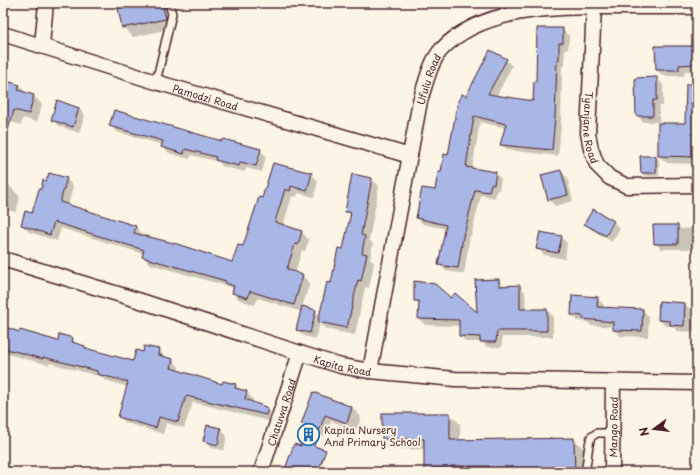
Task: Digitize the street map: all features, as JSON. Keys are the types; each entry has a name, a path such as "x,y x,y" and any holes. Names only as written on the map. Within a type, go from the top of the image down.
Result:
{"street":[{"path":"42,46 46,3"},
{"name":"Ufulu Road","path":"370,371 420,101 428,74 439,51 457,36 477,25 498,17 518,13 542,9 594,7 697,7"},
{"name":"Tyanjane Road","path":"594,7 588,133 591,150 597,165 610,178 627,186 697,185"},
{"name":"Pamodzi Road","path":"3,34 156,82 410,156"},
{"name":"Kapita Road","path":"3,259 144,302 342,366 370,371 455,379 697,383"},
{"name":"Chatuwa Road","path":"261,472 300,353"},
{"name":"Mango Road","path":"612,472 613,382"}],"lane":[{"path":"156,82 172,14 169,3"},
{"path":"585,472 588,460 588,447 591,437 597,433 612,433"}],"building":[{"path":"117,3 162,3 166,19 122,28"},
{"path":"537,28 563,28 563,43 559,43 559,60 557,60 552,150 500,145 506,124 474,116 466,167 496,172 494,185 491,184 489,192 475,190 464,231 458,268 438,265 446,225 416,218 422,188 435,190 438,172 441,172 444,154 448,155 458,101 462,94 466,96 490,50 507,59 488,94 533,101 534,81 536,81"},
{"path":"655,46 695,46 695,64 679,65 679,70 656,70"},
{"path":"657,77 657,100 653,100 653,116 636,116 635,78"},
{"path":"3,80 20,85 18,90 34,95 29,114 14,110 6,136 3,136"},
{"path":"686,84 697,84 697,157 658,156 658,123 685,123"},
{"path":"57,100 79,108 73,127 51,120"},
{"path":"114,110 222,141 223,139 261,149 256,166 240,162 239,166 215,160 216,157 185,149 184,154 161,147 163,141 109,126"},
{"path":"640,156 656,156 656,173 641,173"},
{"path":"273,163 312,173 307,191 291,186 290,191 285,189 275,222 302,231 298,245 295,244 287,269 303,275 294,305 250,291 248,298 232,293 234,286 225,283 226,281 142,257 144,250 54,222 50,235 21,225 25,211 32,213 39,189 41,189 43,180 46,181 49,173 67,178 60,202 136,226 134,233 177,244 232,262 238,245 243,246 259,197 262,198"},
{"path":"561,170 568,195 548,200 541,175"},
{"path":"352,174 372,178 361,235 365,236 362,253 367,254 361,281 358,280 347,328 318,322 327,282 331,283 338,248 343,249 351,212 345,212"},
{"path":"593,209 614,221 606,236 584,224"},
{"path":"653,225 678,225 678,244 654,244"},
{"path":"540,232 562,236 558,253 536,249"},
{"path":"499,279 499,286 520,285 520,309 547,309 547,331 497,331 496,342 480,342 480,337 459,336 459,320 418,319 419,301 414,301 414,281 435,284 451,298 455,293 477,312 475,280"},
{"path":"572,295 598,297 597,307 643,309 642,331 613,330 613,322 583,319 583,316 571,315"},
{"path":"659,301 685,303 684,326 670,325 670,321 658,320"},
{"path":"302,306 316,310 310,333 296,330"},
{"path":"3,326 19,332 20,330 58,341 59,334 73,338 72,342 85,346 85,348 133,361 136,350 143,352 144,346 159,349 158,355 173,359 171,368 222,384 223,381 236,384 235,388 247,391 245,399 268,408 266,415 186,396 178,422 159,417 156,428 118,417 128,382 97,374 97,371 3,348"},
{"name":"Kapita Nursery And Primary School","path":"313,392 352,407 347,423 325,415 314,446 326,450 318,472 284,472 294,444 301,446 306,425 301,424"},
{"path":"382,413 450,413 450,440 574,438 575,472 489,472 489,466 451,466 451,472 424,472 424,439 382,439"},
{"path":"207,425 221,428 218,445 203,441"}],"place":[{"name":"Kapita Nursery And Primary School","path":"308,435"}]}
